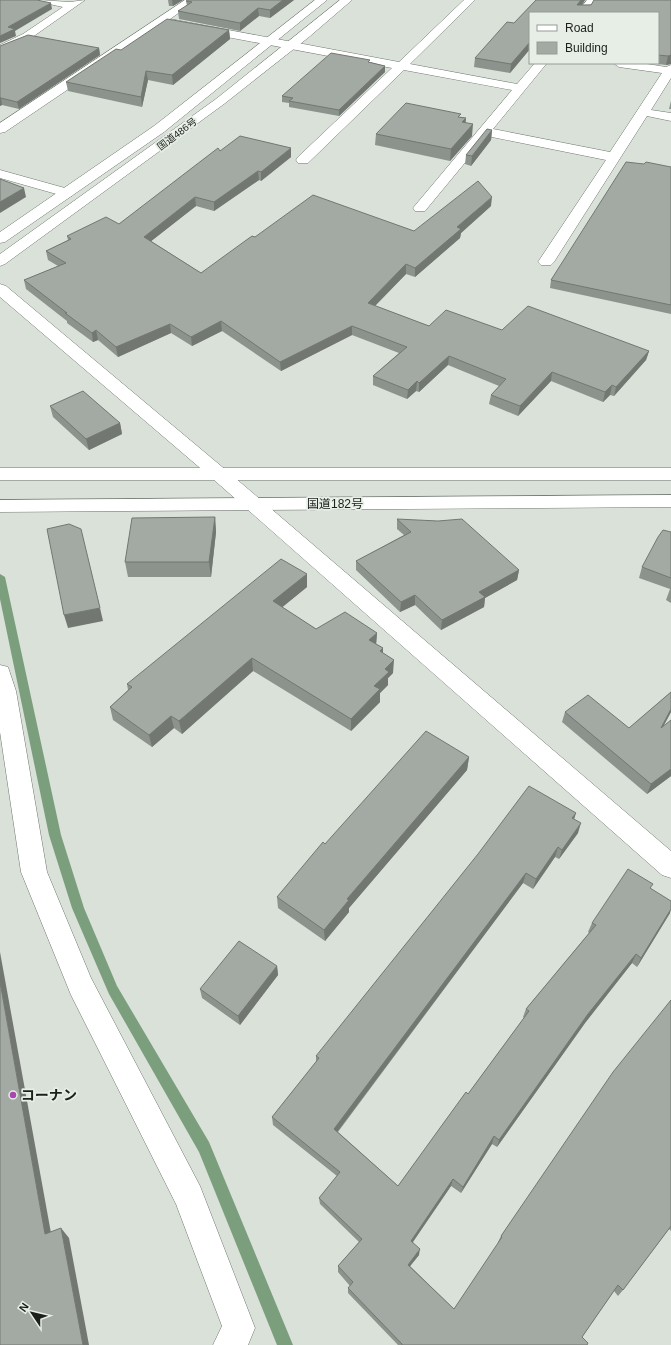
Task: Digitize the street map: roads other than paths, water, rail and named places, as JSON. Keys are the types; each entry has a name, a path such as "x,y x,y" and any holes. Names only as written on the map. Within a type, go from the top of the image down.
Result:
{"main road":[{"path":"44,0 76,3"},
{"path":"0,129 192,0"},
{"name":"国道486号","path":"0,239 159,129 322,0"},
{"name":"国道486号","path":"0,261 162,146 294,46 347,0"},
{"path":"303,160 470,0"},
{"path":"583,12 593,0"},
{"path":"0,50 27,36 76,3"},
{"path":"161,21 519,88"},
{"path":"27,36 42,38"},
{"path":"101,50 115,52"},
{"path":"420,208 540,64"},
{"path":"546,262 670,70 626,64"},
{"path":"643,112 671,117"},
{"path":"484,131 614,157"},
{"path":"0,174 67,193"},
{"path":"0,289 220,475 671,868"},
{"path":"0,474 671,474"},
{"name":"国道182号","path":"0,506 671,501"},
{"path":"2,685 34,872 81,986 189,1197 239,1328 230,1345"}],"waterway":[{"path":"0,577 55,835 78,908 113,990 204,1147 285,1345"}],"place":[{"name":"コーナン","path":"13,1095"}]}
